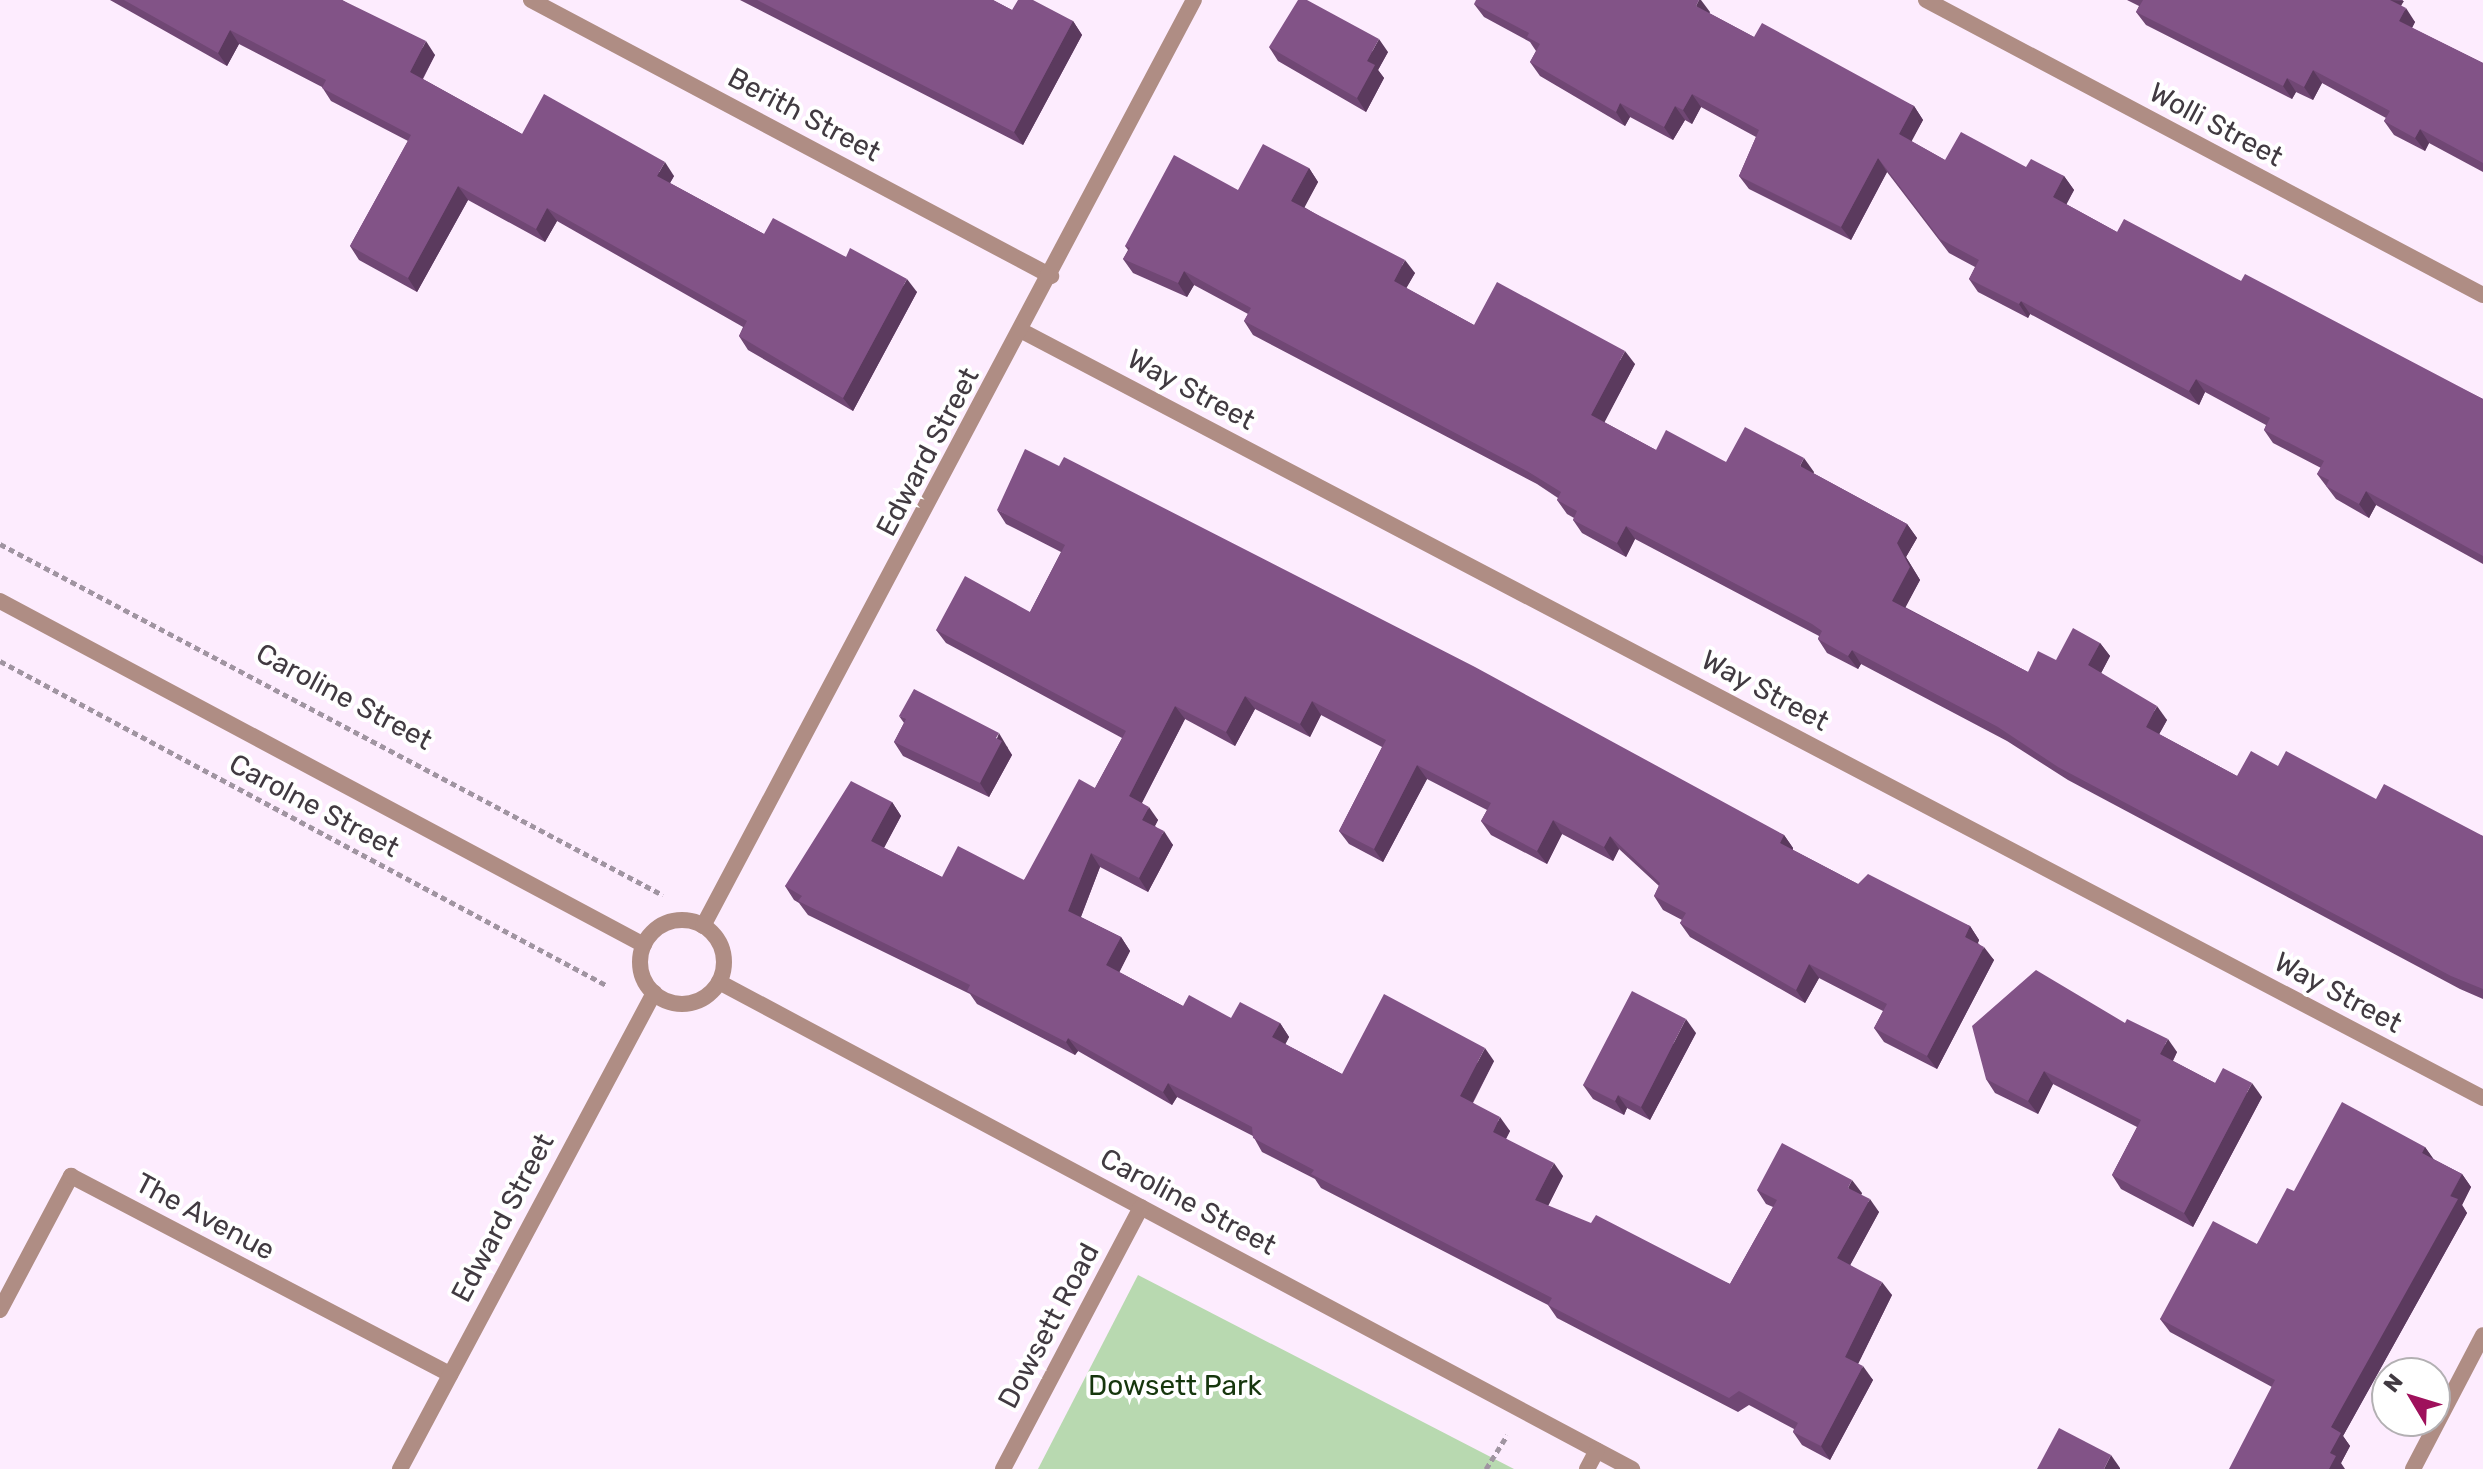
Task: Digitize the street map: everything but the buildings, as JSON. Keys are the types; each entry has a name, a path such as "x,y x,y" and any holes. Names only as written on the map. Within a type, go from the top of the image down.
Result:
{"street":[{"name":"Berith Street","path":"531,0 1051,276"},
{"name":"Edward Street","path":"703,926 1022,331 1194,0"},
{"name":"Wolli Street","path":"1926,0 2483,295"},
{"name":"Way Street","path":"1022,331 2483,1098"},
{"path":"0,601 644,945"},
{"path":"676,920 703,926 723,951 719,982 689,1003 654,993 641,971 644,945 652,933 676,920"},
{"name":"Caroline Street","path":"719,982 1632,1469"},
{"name":"Edward Street","path":"400,1469 654,993"},
{"name":"The Avenue","path":"0,1310 71,1176 450,1374"},
{"name":"Dowsett Road","path":"1003,1469 1141,1207"},
{"path":"2413,1469 2483,1335"},
{"path":"1587,1469 1597,1450"}],"path":[{"name":"Caroline Street","path":"0,544 663,895"},
{"name":"Carolne Street","path":"0,661 608,986"},
{"path":"1486,1469 1522,1410"}],"green space":[{"name":"Dowsett Park","path":"1138,1275 1514,1469 1038,1469"}]}
